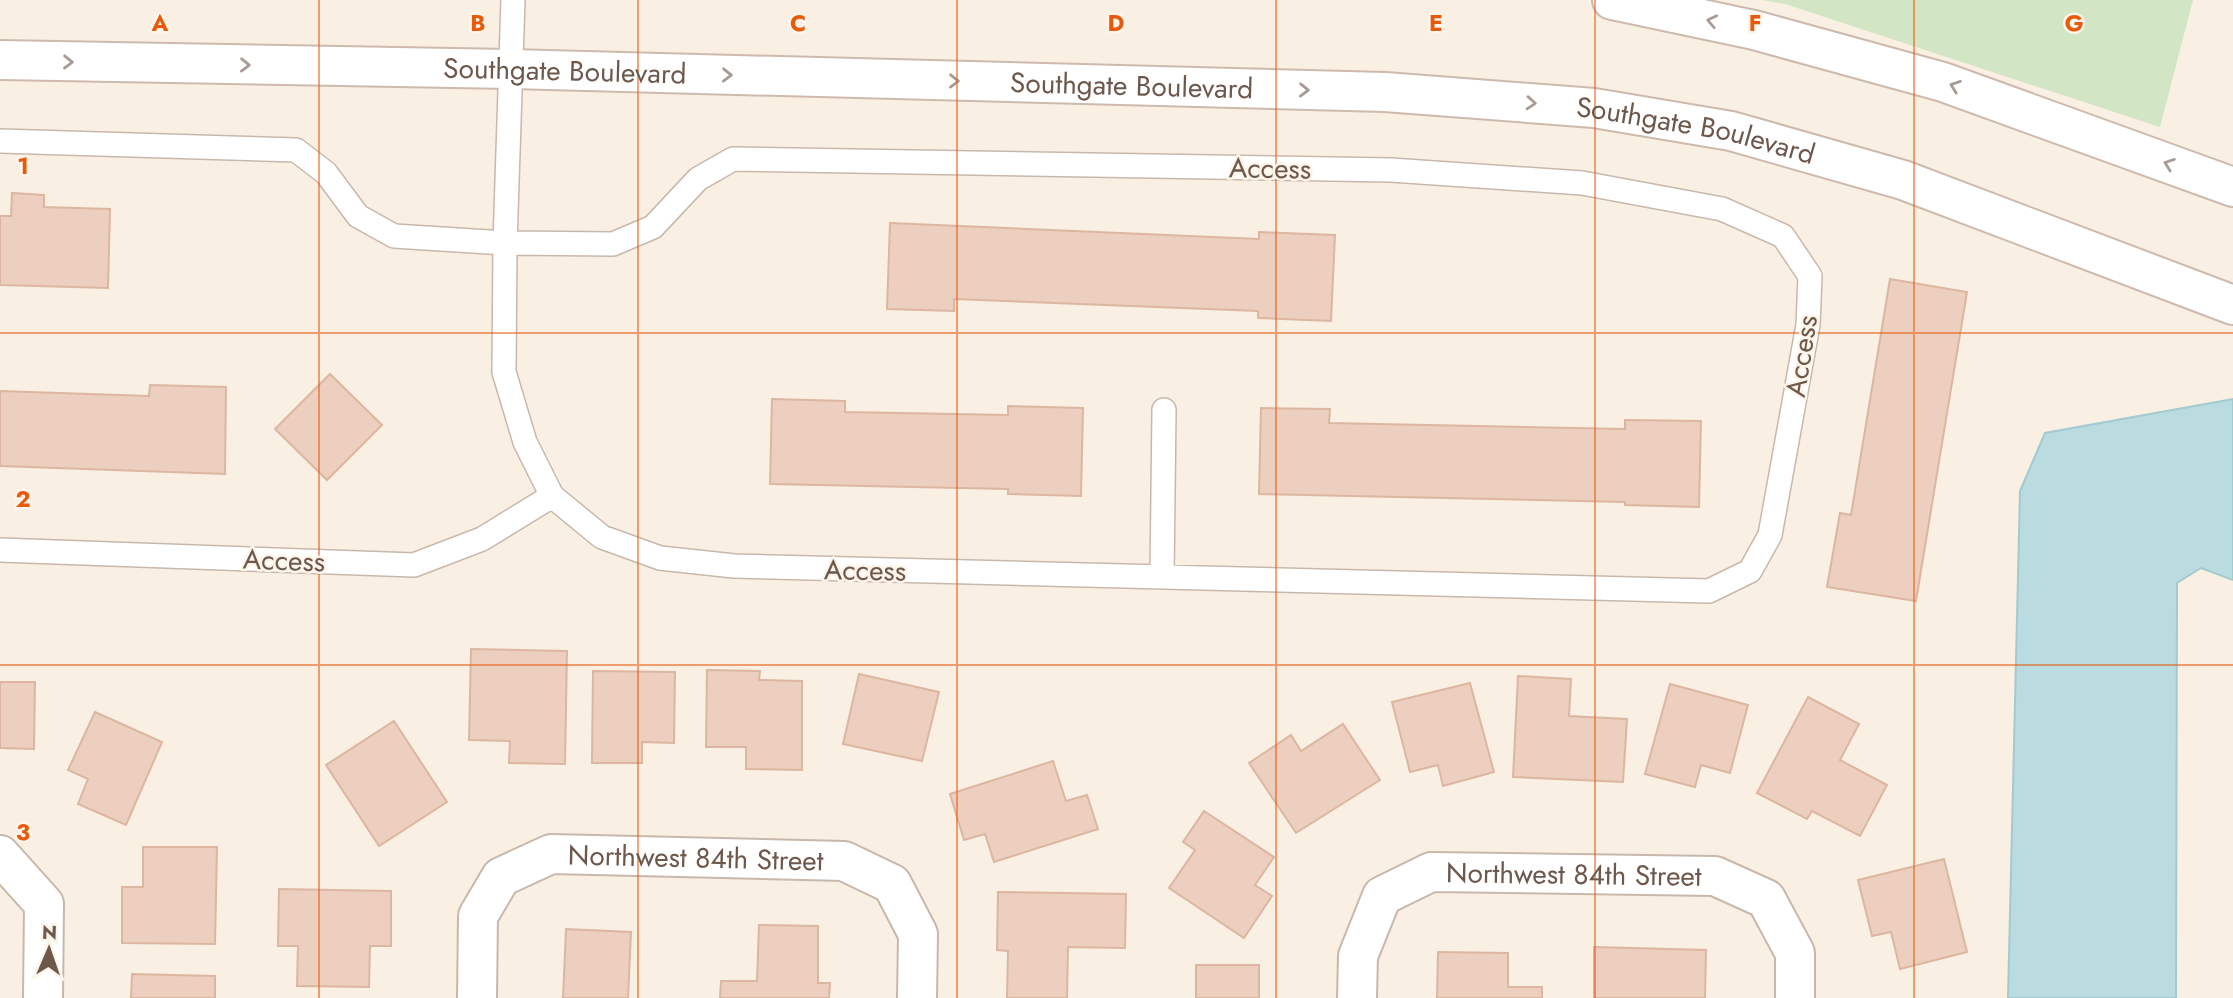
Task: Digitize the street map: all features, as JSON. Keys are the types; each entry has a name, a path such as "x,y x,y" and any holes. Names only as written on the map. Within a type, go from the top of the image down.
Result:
{"main road":[{"path":"1612,0 1754,30 1943,82 2233,187"},
{"name":"Southgate Boulevard","path":"0,60 511,69 1385,92 1594,108 1731,131 1903,180 2233,305"},
{"name":"Northwest 84th Street","path":"477,998 478,916 501,877 551,854 844,861 892,884 918,934 917,998"},
{"path":"1,856 44,904 43,998"},
{"name":"Northwest 84th Street","path":"1357,998 1358,956 1381,896 1431,873 1715,876 1766,900 1795,953 1794,998"}],"lane":[{"name":"Access","path":"0,141 296,150 326,173 358,216 394,236 505,243 613,244 653,227 698,179 733,159 1378,169 1581,183 1722,209 1783,236 1810,276 1808,325 1770,535 1750,571 1709,591 734,566 660,558 602,537 552,496 525,442 504,372 505,243 513,0"},
{"path":"1163,577 1164,410"},
{"name":"Access","path":"0,550 414,565 482,539 552,496"}],"green space":[{"path":"1762,0 2193,0 2160,127 1785,4"}],"water":[{"path":"2233,399 2233,580 2201,568 2177,583 2176,998 2008,998 2020,491 2045,433"}],"building":[{"path":"12,193 44,195 44,207 110,209 108,288 0,285 0,216 11,216"},
{"path":"890,223 1259,239 1259,232 1335,235 1331,321 1258,318 1258,311 954,299 954,311 887,309"},
{"path":"1890,279 1967,292 1916,601 1827,587 1840,513 1851,515"},
{"path":"330,374 382,425 327,480 275,429"},
{"path":"150,385 226,387 225,474 0,466 0,391 149,396"},
{"path":"772,399 845,401 845,412 1008,415 1008,406 1083,408 1081,496 1008,494 1008,489 770,484"},
{"path":"1261,408 1330,409 1329,423 1625,429 1625,420 1701,421 1699,507 1625,505 1625,502 1259,494"},
{"path":"471,649 567,651 565,764 509,763 510,741 469,740"},
{"path":"707,670 760,671 759,680 802,681 802,770 746,769 746,747 706,747"},
{"path":"593,671 675,672 674,743 642,742 642,763 592,763"},
{"path":"859,674 939,692 922,761 843,744"},
{"path":"1518,676 1571,679 1569,716 1627,719 1623,782 1513,777"},
{"path":"0,682 35,682 34,749 0,748"},
{"path":"1470,683 1494,772 1443,786 1438,765 1410,772 1392,702"},
{"path":"1670,684 1748,705 1730,773 1701,765 1695,787 1645,774"},
{"path":"1808,697 1859,724 1840,760 1887,785 1860,836 1812,811 1807,819 1757,793"},
{"path":"95,712 162,742 126,825 78,804 88,779 68,770"},
{"path":"394,721 447,802 379,846 326,765"},
{"path":"1343,724 1380,780 1296,833 1249,763 1291,735 1301,751"},
{"path":"1053,761 1066,801 1087,795 1098,829 994,862 985,834 964,840 950,794"},
{"path":"1204,811 1274,857 1255,885 1272,896 1244,938 1169,888 1195,850 1183,842"},
{"path":"143,847 217,847 215,944 122,943 122,887 143,887"},
{"path":"1944,859 1967,952 1900,969 1891,932 1872,936 1858,880"},
{"path":"279,889 391,891 391,946 370,946 369,987 297,986 298,946 278,946"},
{"path":"998,892 1126,894 1125,948 1068,947 1067,998 1007,998 1008,951 997,950"},
{"path":"759,925 818,926 818,983 830,983 829,998 720,998 721,981 757,981"},
{"path":"566,929 631,932 628,998 563,998"},
{"path":"1594,947 1706,950 1705,998 1594,998"},
{"path":"1438,952 1508,953 1508,987 1542,987 1542,998 1437,998"},
{"path":"1196,965 1259,965 1259,998 1196,998"},
{"path":"132,974 215,976 215,998 131,998"}]}
